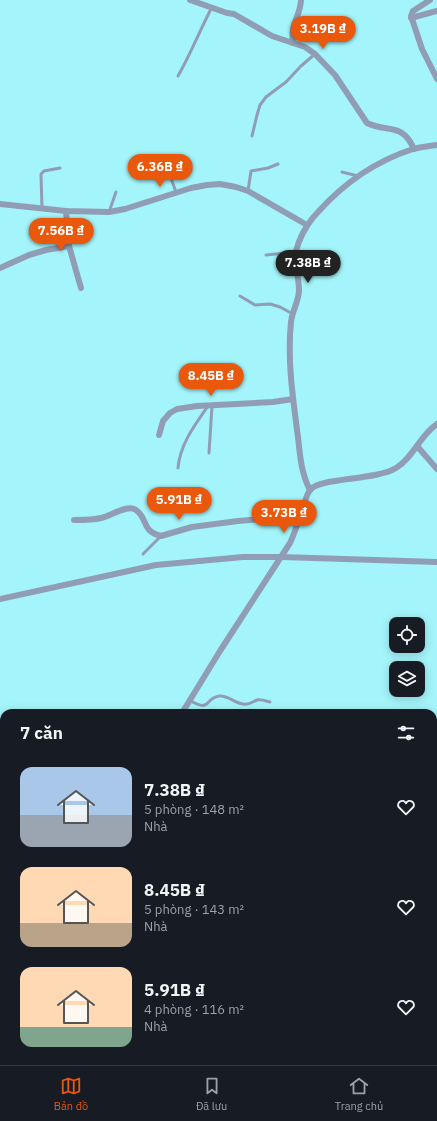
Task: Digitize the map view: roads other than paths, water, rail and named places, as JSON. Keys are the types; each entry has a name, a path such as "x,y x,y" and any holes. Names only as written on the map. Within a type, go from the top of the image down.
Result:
{"street":[{"path":"190,0 223,12 234,14 272,36 305,47 335,75 367,123 401,132 407,136 414,149"},
{"path":"292,43 291,34 293,24 300,8 301,0"},
{"path":"430,0 413,11 411,18 422,49 437,79"},
{"path":"411,18 437,11"},
{"path":"310,490 303,474 293,399 289,346 291,320 299,290 295,260 302,234 307,225 334,196 358,176 376,165 414,149 437,145"},
{"path":"0,204 66,211 109,212 125,209 176,192 220,184 248,191 307,225"},
{"path":"66,211 69,246 81,288"},
{"path":"0,268 29,255 69,246"},
{"path":"159,435 163,421 170,413 182,408 267,403 293,399"},
{"path":"184,709 282,556 294,535 310,490 320,483 367,477 386,473 396,468 403,463 429,429 437,424"},
{"path":"417,446 437,469"},
{"path":"74,520 101,518 130,508 136,510 140,514 146,527 150,531 155,535 161,536 192,527 238,521 273,518 300,519"},
{"path":"0,599 156,565 243,557 282,556 437,562"}],"lane":[{"path":"178,76 212,7"},
{"path":"252,136 260,105 266,97 286,82 300,66 314,54"},
{"path":"165,162 176,192"},
{"path":"248,191 251,170 268,168 278,164"},
{"path":"42,208 41,174 44,171 60,168"},
{"path":"342,172 358,176"},
{"path":"109,212 116,192"},
{"path":"266,255 296,252"},
{"path":"240,296 255,305 270,304 280,307 293,314"},
{"path":"208,453 210,406"},
{"path":"178,468 179,456 185,442 210,406"},
{"path":"143,554 161,536"},
{"path":"189,700 199,706 206,704 218,696 225,696 240,704 261,700 270,702"}]}
